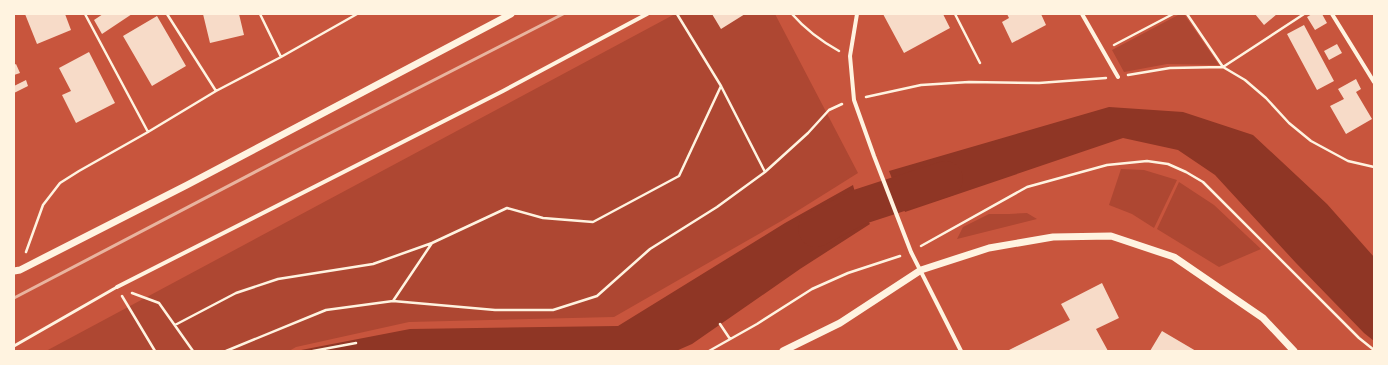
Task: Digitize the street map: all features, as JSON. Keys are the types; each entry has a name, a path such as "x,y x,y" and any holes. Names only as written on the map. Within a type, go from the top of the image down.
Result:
{"street":[{"path":"17,270 188,185 511,14"},
{"path":"117,287 503,91 647,14"},
{"path":"857,14 850,56 854,100 911,252 962,351"},
{"path":"1082,14 1118,77"},
{"path":"1332,14 1374,82"},
{"path":"783,351 840,323 921,270 989,248 1053,237 1111,236 1174,257 1264,318 1294,351"}],"lane":[{"path":"14,346 117,287"}],"path":[{"path":"85,14 148,132"},
{"path":"167,14 216,91"},
{"path":"260,14 281,57"},
{"path":"17,270 43,205 60,183 216,91 281,57 357,14"},
{"path":"677,14 721,86 765,172"},
{"path":"792,14 823,43 850,56"},
{"path":"955,14 980,63"},
{"path":"1103,51 1173,14"},
{"path":"1187,14 1224,67 1245,80 1266,98 1289,123 1311,141 1348,161 1374,167"},
{"path":"226,351 326,310 393,301 494,310 553,310 597,296 650,249 717,207 765,172 808,134 829,110 854,100 921,85 969,82 1039,83 1118,77 1170,68 1224,67 1304,14"},
{"path":"175,325 236,293 278,279 373,264 432,243 507,208 543,218 593,222 679,176 721,86"},
{"path":"709,351 757,324 812,289 848,272 911,252 1027,187 1107,165 1147,161 1168,164 1203,182 1359,338 1374,350"},
{"path":"393,301 432,243"},
{"path":"117,287 159,303 193,351"},
{"path":"117,287 155,351"},
{"path":"720,324 730,339"},
{"path":"313,351 356,343"}],"shaded area":[{"path":"675,14 775,14 858,173 783,220 614,317 409,322 296,347 289,351 46,351"},
{"path":"1180,14 1184,14 1219,65 1167,64 1124,72 1112,50"},
{"path":"1109,107 1183,112 1253,135 1327,204 1374,257 1374,341 1364,333 1296,263 1215,175 1178,150 1123,138 905,212 889,171"},
{"path":"1121,169 1144,170 1177,180 1154,228 1132,214 1109,205"},
{"path":"1179,182 1214,205 1261,249 1219,267 1157,229"},
{"path":"853,185 859,207 870,224 800,269 692,344 676,351 296,351 410,329 618,326 785,223"},
{"path":"1027,213 1037,219 957,239 963,227 989,214"}],"building":[{"path":"25,14 65,14 71,30 37,44"},
{"path":"103,14 132,14 102,34 94,20"},
{"path":"203,14 239,14 244,35 210,43"},
{"path":"712,14 745,14 721,29"},
{"path":"883,14 943,14 950,28 904,53"},
{"path":"1007,14 1041,14 1046,25 1012,43 1002,22 1009,18"},
{"path":"1255,14 1277,14 1264,25"},
{"path":"1312,14 1322,14 1327,23 1315,30 1307,17"},
{"path":"157,16 186,66 152,86 123,36"},
{"path":"1304,25 1334,81 1317,90 1287,34"},
{"path":"1337,44 1342,53 1329,60 1324,51"},
{"path":"89,52 115,103 76,123 62,95 71,91 59,68"},
{"path":"16,64 20,73 14,75 14,65"},
{"path":"1356,79 1361,89 1356,92 1372,119 1346,134 1330,106 1344,99 1338,89"},
{"path":"26,80 28,86 14,93 14,86"},
{"path":"1102,283 1119,318 1096,329 1108,351 1007,351 1070,320 1061,304"},
{"path":"1162,331 1196,351 1150,351"}],"waterway":[{"path":"816,229 859,207 945,179"}],"railway":[{"path":"14,298 301,148 563,14"}]}
